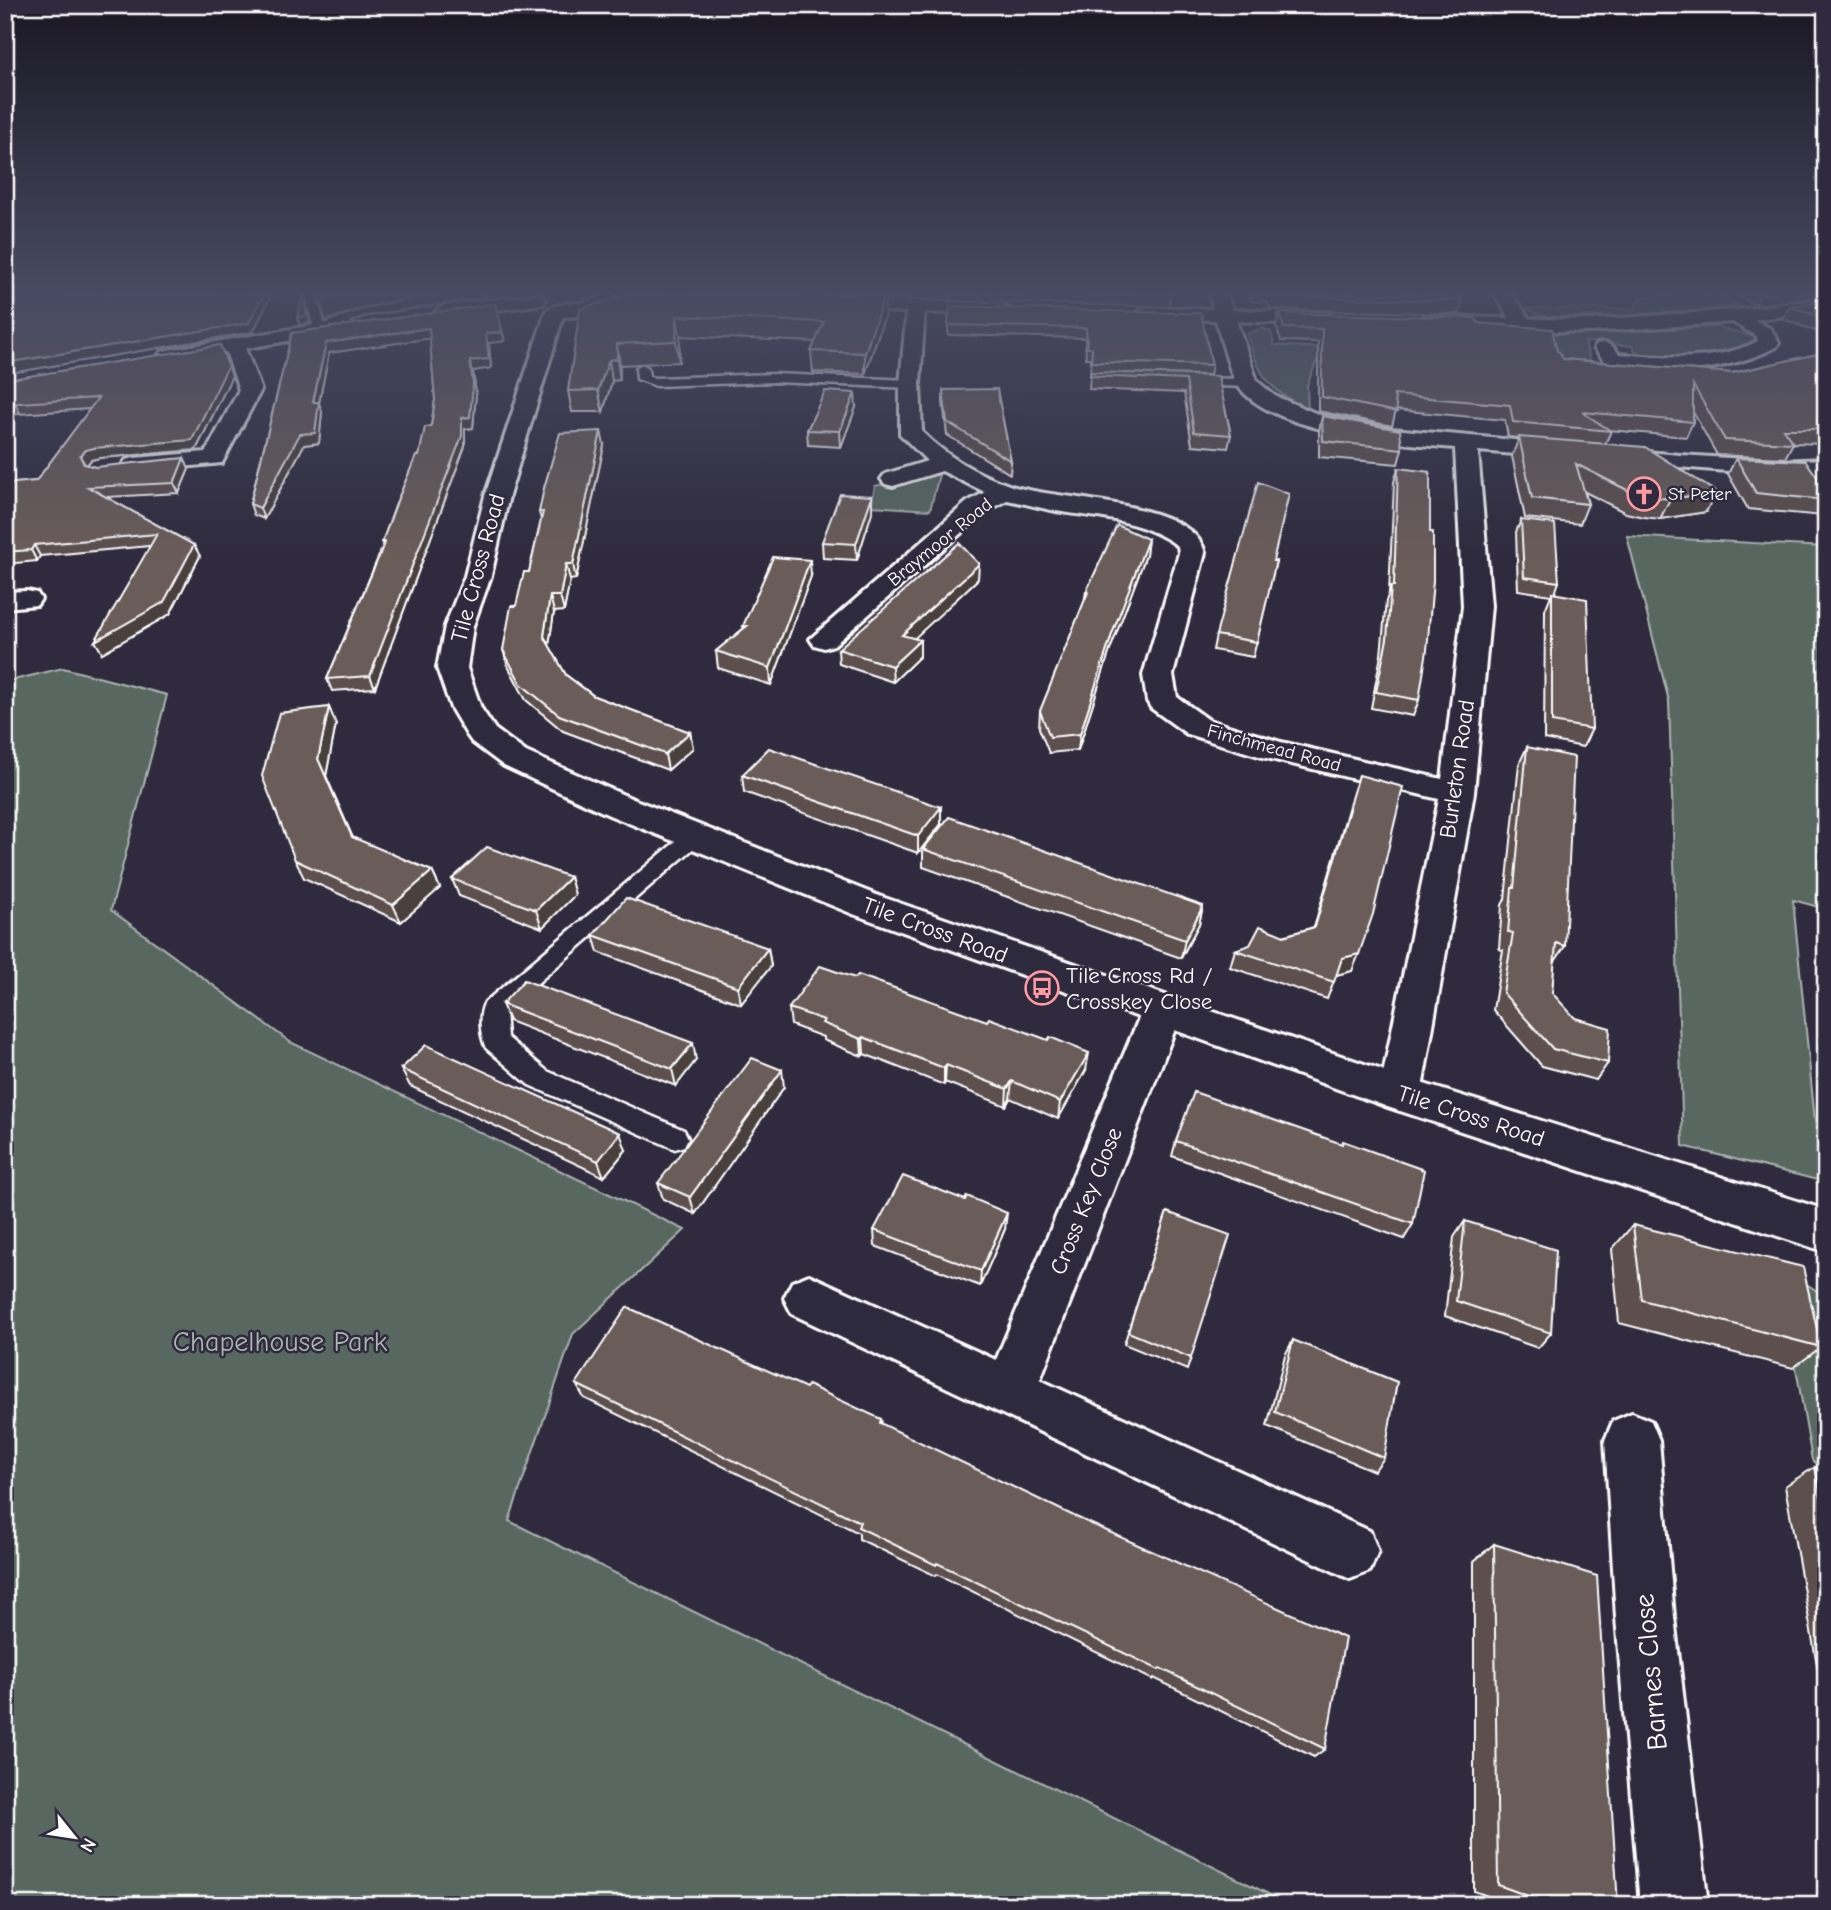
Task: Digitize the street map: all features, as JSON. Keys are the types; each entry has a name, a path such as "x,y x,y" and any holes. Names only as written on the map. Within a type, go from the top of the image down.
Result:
{"street":[{"path":"112,467 214,458 250,390 248,383"},
{"name":"Tile Cross Road","path":"531,383 478,576 459,626 452,668 466,708 483,735 515,759 621,807 866,905 1400,1094 1826,1231"},
{"path":"1247,383 1267,401 1314,420 1392,436 1681,462 1777,468 1826,466"},
{"name":"Braymoor Road","path":"910,384 911,434 926,451 943,463 1004,492"},
{"name":"Burleton Road","path":"1400,1094 1457,793 1478,606 1466,441"},
{"path":"893,479 943,463"},
{"name":"Braymoor Road","path":"796,631 836,644 976,507 1004,492"},
{"name":"Finchmead Road","path":"1004,492 1140,516 1178,532 1191,543 1192,552 1158,675 1162,701 1174,712 1198,727 1273,750 1457,793"},
{"name":"Cross Key Close","path":"1009,1392 1162,1011"},
{"path":"809,1298 1350,1551"},
{"name":"Barnes Close","path":"1632,1440 1645,1617 1674,1905"}],"lane":[{"path":"890,383 910,384"},
{"path":"675,1138 538,1078 495,1041 493,1008 694,837"}],"green space":[{"path":"1270,383 1308,383 1308,410 1283,394"},
{"path":"929,473 939,475 930,510 871,506 875,486"},
{"path":"1627,536 1826,547 1826,909 1793,900 1821,1181 1683,1146 1669,701"},
{"name":"Chapelhouse Park","path":"63,668 167,695 111,910 290,1042 685,1230 573,1334 509,1521 1291,1905 5,1905 5,682"},
{"path":"1778,1265 1826,1297 1826,1470 1812,1460"}],"building":[{"path":"5,383 220,383 192,440 94,448 86,450 80,456 84,464 95,467 184,458 174,483 88,487 194,545 164,602 95,641 157,534 34,545 31,550 5,552 5,484 36,481 98,398 5,404"},
{"path":"280,383 317,383 313,402 319,402 315,433 300,434 260,508 250,504"},
{"path":"434,383 473,383 470,417 462,418 462,436 370,676 327,679 385,542 382,542 397,501 416,456 419,456 425,427 431,426 435,400"},
{"path":"569,383 601,383 598,390 568,391"},
{"path":"1186,383 1220,383 1231,435 1194,432"},
{"path":"1322,383 1826,383 1826,429 1783,429 1793,443 1725,440 1693,385 1693,422 1582,412 1611,431 1513,422 1510,405 1394,395 1397,412 1322,397"},
{"path":"997,389 1011,461 947,422 943,390"},
{"path":"825,391 855,393 840,431 807,430"},
{"path":"1322,416 1400,430 1402,449 1323,441"},
{"path":"601,431 573,564 566,564 560,596 550,596 544,636 566,675 594,696 690,732 665,754 559,715 521,684 503,650 511,606 516,606 524,572 529,572 543,512 539,512 544,488 560,433"},
{"path":"1519,437 1645,447 1716,492 1670,499 1635,494 1576,464 1588,504 1532,498"},
{"path":"1736,458 1806,461 1826,490 1826,500 1756,493"},
{"path":"1398,468 1430,472 1433,581 1427,650 1419,700 1376,692 1387,639 1391,586 1394,586"},
{"path":"1258,482 1289,494 1257,642 1216,635"},
{"path":"840,494 872,496 856,544 822,542"},
{"path":"1521,520 1555,524 1559,582 1524,577"},
{"path":"1117,525 1148,539 1112,634 1080,734 1050,737 1040,711 1086,592"},
{"path":"959,543 979,564 902,635 920,640 892,666 838,649"},
{"path":"773,557 810,560 770,668 716,651 747,626 743,626"},
{"path":"1552,593 1587,599 1592,729 1552,722"},
{"path":"329,707 318,759 352,837 432,871 393,905 295,860 262,776 279,713"},
{"path":"1527,747 1574,757 1565,946 1556,943 1552,993 1575,1018 1610,1028 1608,1063 1553,1049 1503,993 1513,933 1508,932"},
{"path":"769,748 941,807 918,836 742,775"},
{"path":"1359,775 1403,787 1373,914 1359,954 1342,958 1334,982 1235,950 1250,945 1260,926 1284,936 1315,927"},
{"path":"949,817 1203,906 1185,940 923,849"},
{"path":"487,847 570,877 536,910 452,879"},
{"path":"626,898 768,948 738,987 593,935"},
{"path":"820,966 855,978 858,975 1048,1040 1050,1037 1089,1053 1060,1102 1012,1081 1007,1089 946,1065 944,1068 863,1037 861,1039 822,1023 824,1020 789,1008"},
{"path":"524,980 693,1043 672,1069 502,1004"},
{"path":"426,1045 620,1133 598,1161 401,1069"},
{"path":"752,1058 782,1070 690,1197 658,1183"},
{"path":"1194,1092 1424,1170 1413,1224 1176,1141"},
{"path":"903,1176 965,1200 967,1196 1007,1213 981,1271 874,1230"},
{"path":"1167,1212 1230,1235 1191,1358 1128,1332"},
{"path":"1465,1221 1556,1250 1551,1333 1456,1301"},
{"path":"1633,1225 1803,1267 1821,1347 1642,1300"},
{"path":"627,1307 806,1388 808,1385 881,1419 880,1423 1076,1517 1345,1638 1325,1749 1160,1668 1159,1670 858,1527 860,1522 576,1384"},
{"path":"1293,1340 1397,1382 1384,1458 1275,1412"},
{"path":"1815,1467 1826,1470 1826,1522"},
{"path":"1494,1544 1597,1576 1618,1905 1553,1905 1498,1885"}],"place":[{"name":"St Peter","path":"1644,494"},
{"name":"Tile Cross Rd / Crosskey Close","path":"1042,988"}]}
